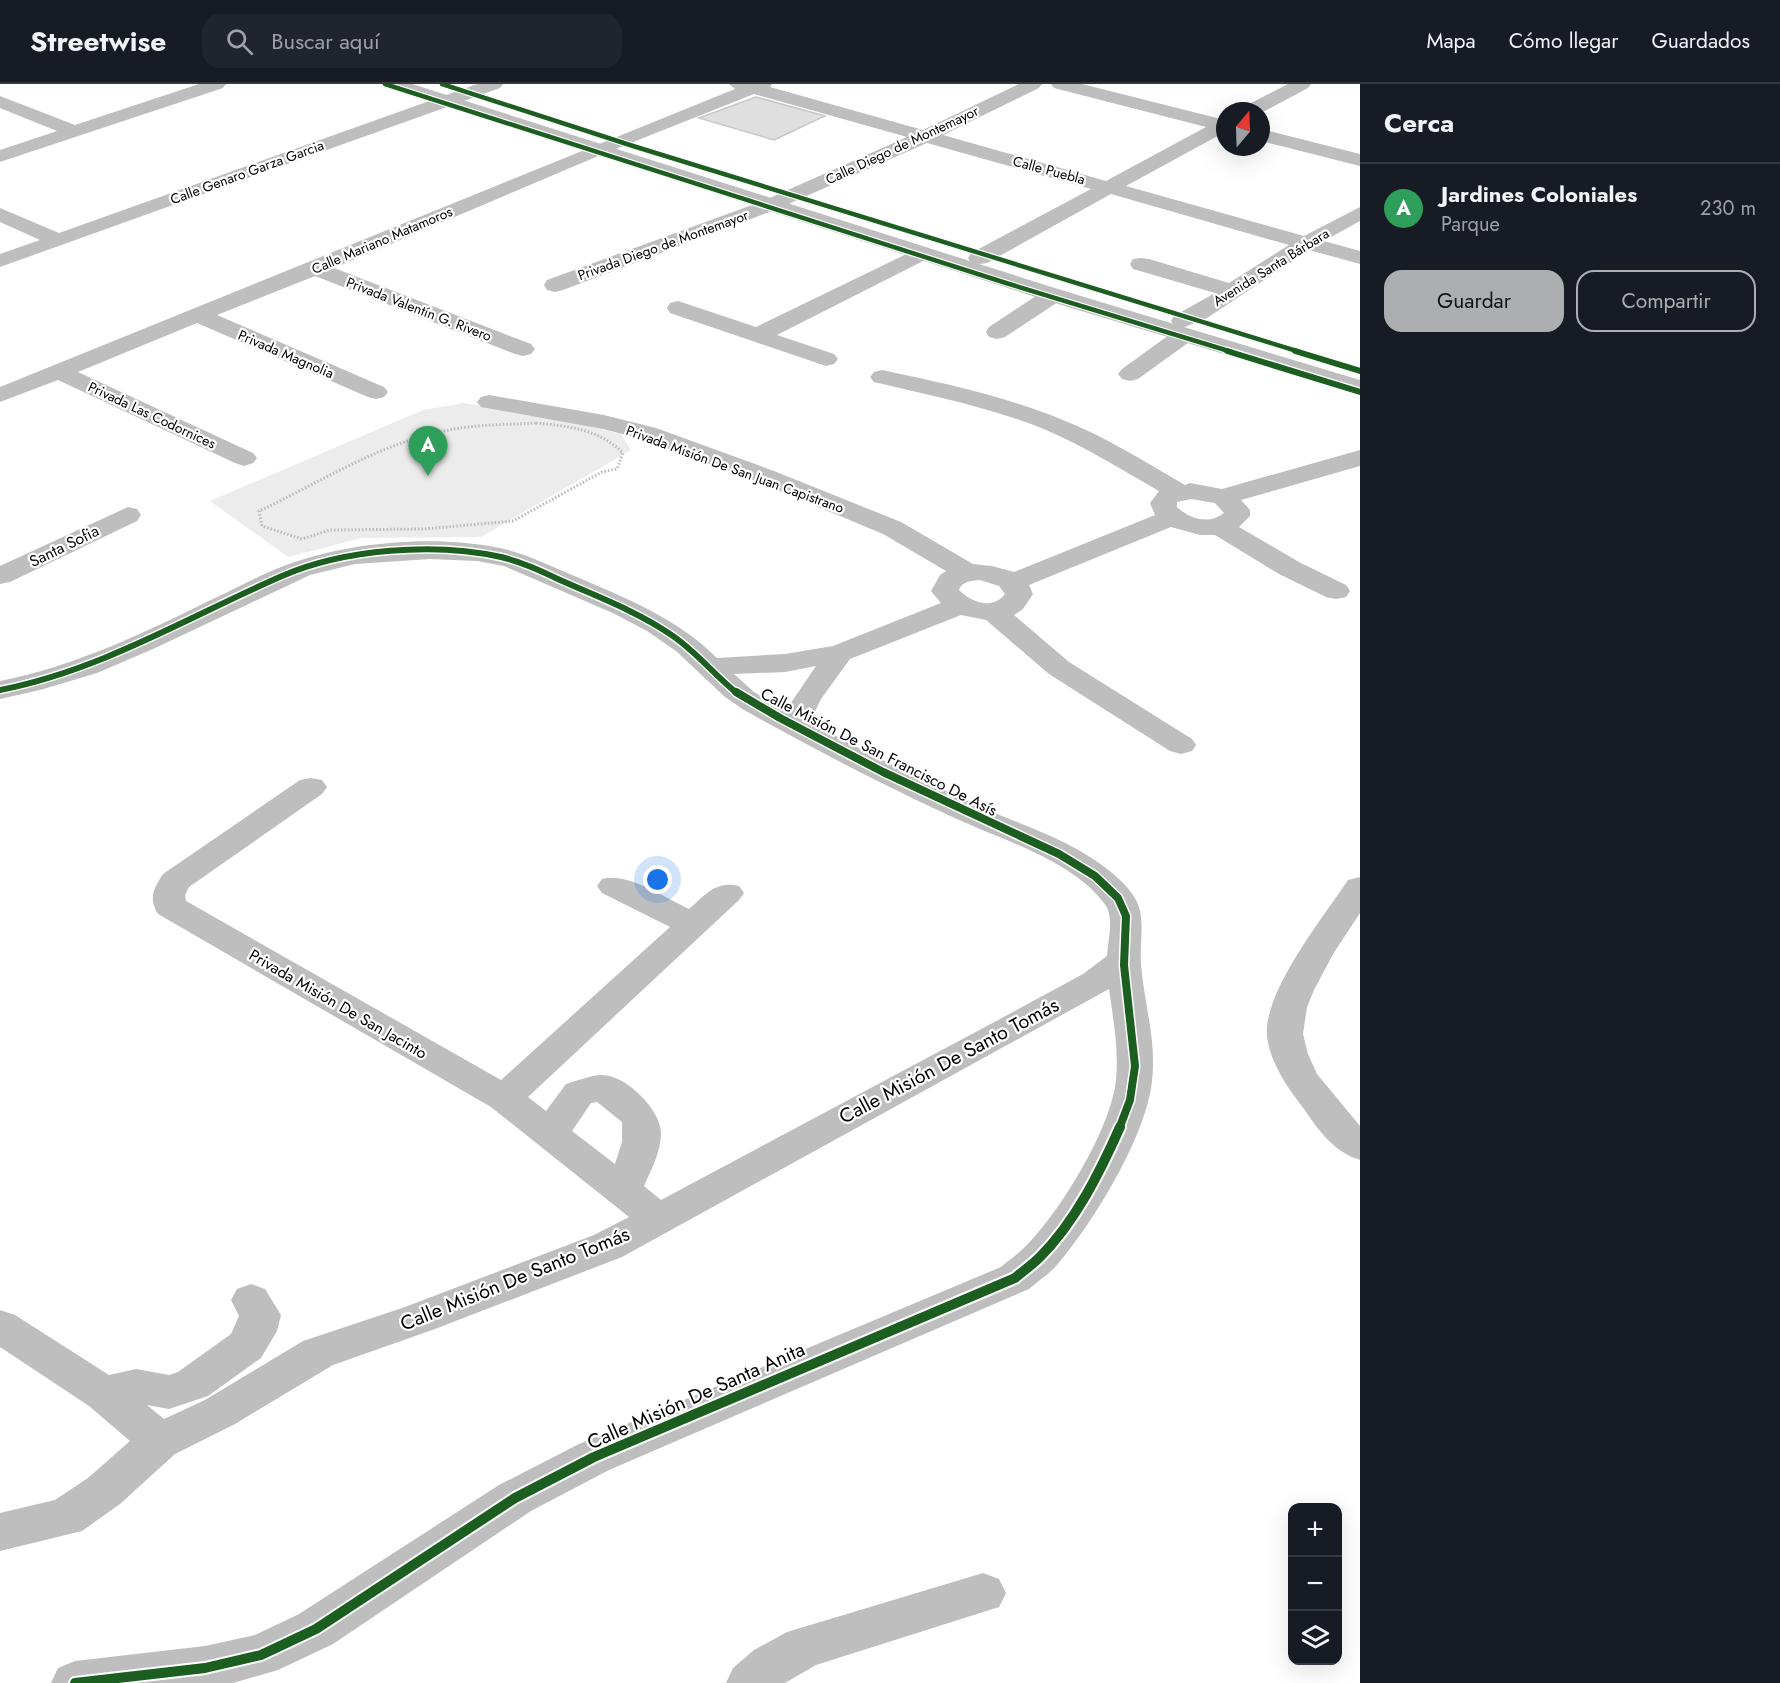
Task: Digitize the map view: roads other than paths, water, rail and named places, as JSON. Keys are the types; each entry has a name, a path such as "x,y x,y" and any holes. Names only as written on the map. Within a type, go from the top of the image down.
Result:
{"street":[{"path":"0,156 217,84"},
{"path":"394,84 455,98 778,201 979,258 1360,388"},
{"path":"429,84 455,98"},
{"name":"Calle Genaro Garza Garcia","path":"0,261 494,84"},
{"name":"Calle Diego de Montemayor","path":"778,201 1034,84"},
{"path":"1060,84 1216,123"},
{"path":"1268,102 1302,84"},
{"name":"Calle Puebla","path":"751,85 1360,258"},
{"name":"Calle Mariano Matamoros","path":"0,394 60,372 315,268 751,85"},
{"path":"0,102 74,131"},
{"path":"979,258 1216,129"},
{"path":"1270,137 1360,160"},
{"path":"778,201 921,253 1053,295 1091,301 1360,377"},
{"name":"Privada Diego de Montemayor","path":"555,285 778,201"},
{"name":"Avenida Santa Bárbara","path":"1130,374 1199,313 1306,243 1360,213"},
{"path":"0,214 58,240"},
{"path":"759,335 921,253"},
{"path":"1140,264 1232,291"},
{"name":"Privada Valentín G. Rivero","path":"315,268 523,349"},
{"path":"997,333 1053,295"},
{"path":"678,309 826,359"},
{"name":"Privada Magnolia","path":"197,315 376,392"},
{"name":"Privada Las Codornices","path":"60,372 244,458"},
{"path":"882,377 931,387 1053,425 1109,452 1179,492"},
{"name":"Privada Misión De San Juan Capistrano","path":"489,402 604,422 647,434 765,476 892,528 968,573"},
{"path":"1224,497 1360,458"},
{"path":"1202,491 1224,497 1237,510 1237,516 1231,522 1219,526 1189,525 1171,518 1164,510 1163,503 1168,496 1179,492 1202,491"},
{"name":"Santa Sofia","path":"0,576 128,515"},
{"path":"1012,582 1171,518"},
{"path":"1219,526 1289,568 1336,591"},
{"name":"Calle Misión De San Francisco De Asís","path":"0,690 65,675 300,569 331,560 417,550 452,551 506,558 545,573 660,626 712,667 720,679 737,695 930,795 1054,852 1093,874 1112,890 1123,906 1128,928 1124,960"},
{"path":"968,573 993,574 1012,582 1018,588 1017,600 1003,609 969,609 959,606 949,599 945,591 947,583 955,576 968,573"},
{"path":"712,667 785,663 840,653 959,606"},
{"path":"992,610 1059,668 1181,745"},
{"path":"793,725 807,698 840,653"},
{"name":"Privada Misión De San Jacinto","path":"311,786 175,882 168,895 170,906 504,1098 659,1219"},
{"path":"614,886 693,925"},
{"path":"1360,887 1304,974 1285,1024 1287,1046 1306,1087 1330,1118 1360,1146"},
{"path":"504,1098 728,893"},
{"name":"Calle Misión De Santo Tomás","path":"0,1532 66,1517 104,1491 160,1441 220,1412 318,1353 420,1318 597,1250 659,1219 1013,1028 1095,982 1124,960"},
{"name":"Calle Misión De Santa Anita","path":"75,1683 206,1668 261,1655 316,1629 515,1498 594,1457 1016,1278 1040,1256 1071,1216 1115,1140 1126,1112 1134,1083 1132,1022 1124,960"},
{"path":"550,1134 579,1093 603,1088 612,1094 637,1114 643,1131 635,1162 623,1190"},
{"path":"104,1394 136,1386 169,1392 193,1384 246,1346 256,1331 260,1315 251,1300"},
{"path":"0,1326 104,1394 160,1441"},
{"path":"750,1683 771,1665 804,1647 982,1593"}],"place":[{"name":"Jardines Coloniales","path":"428,476"}]}
